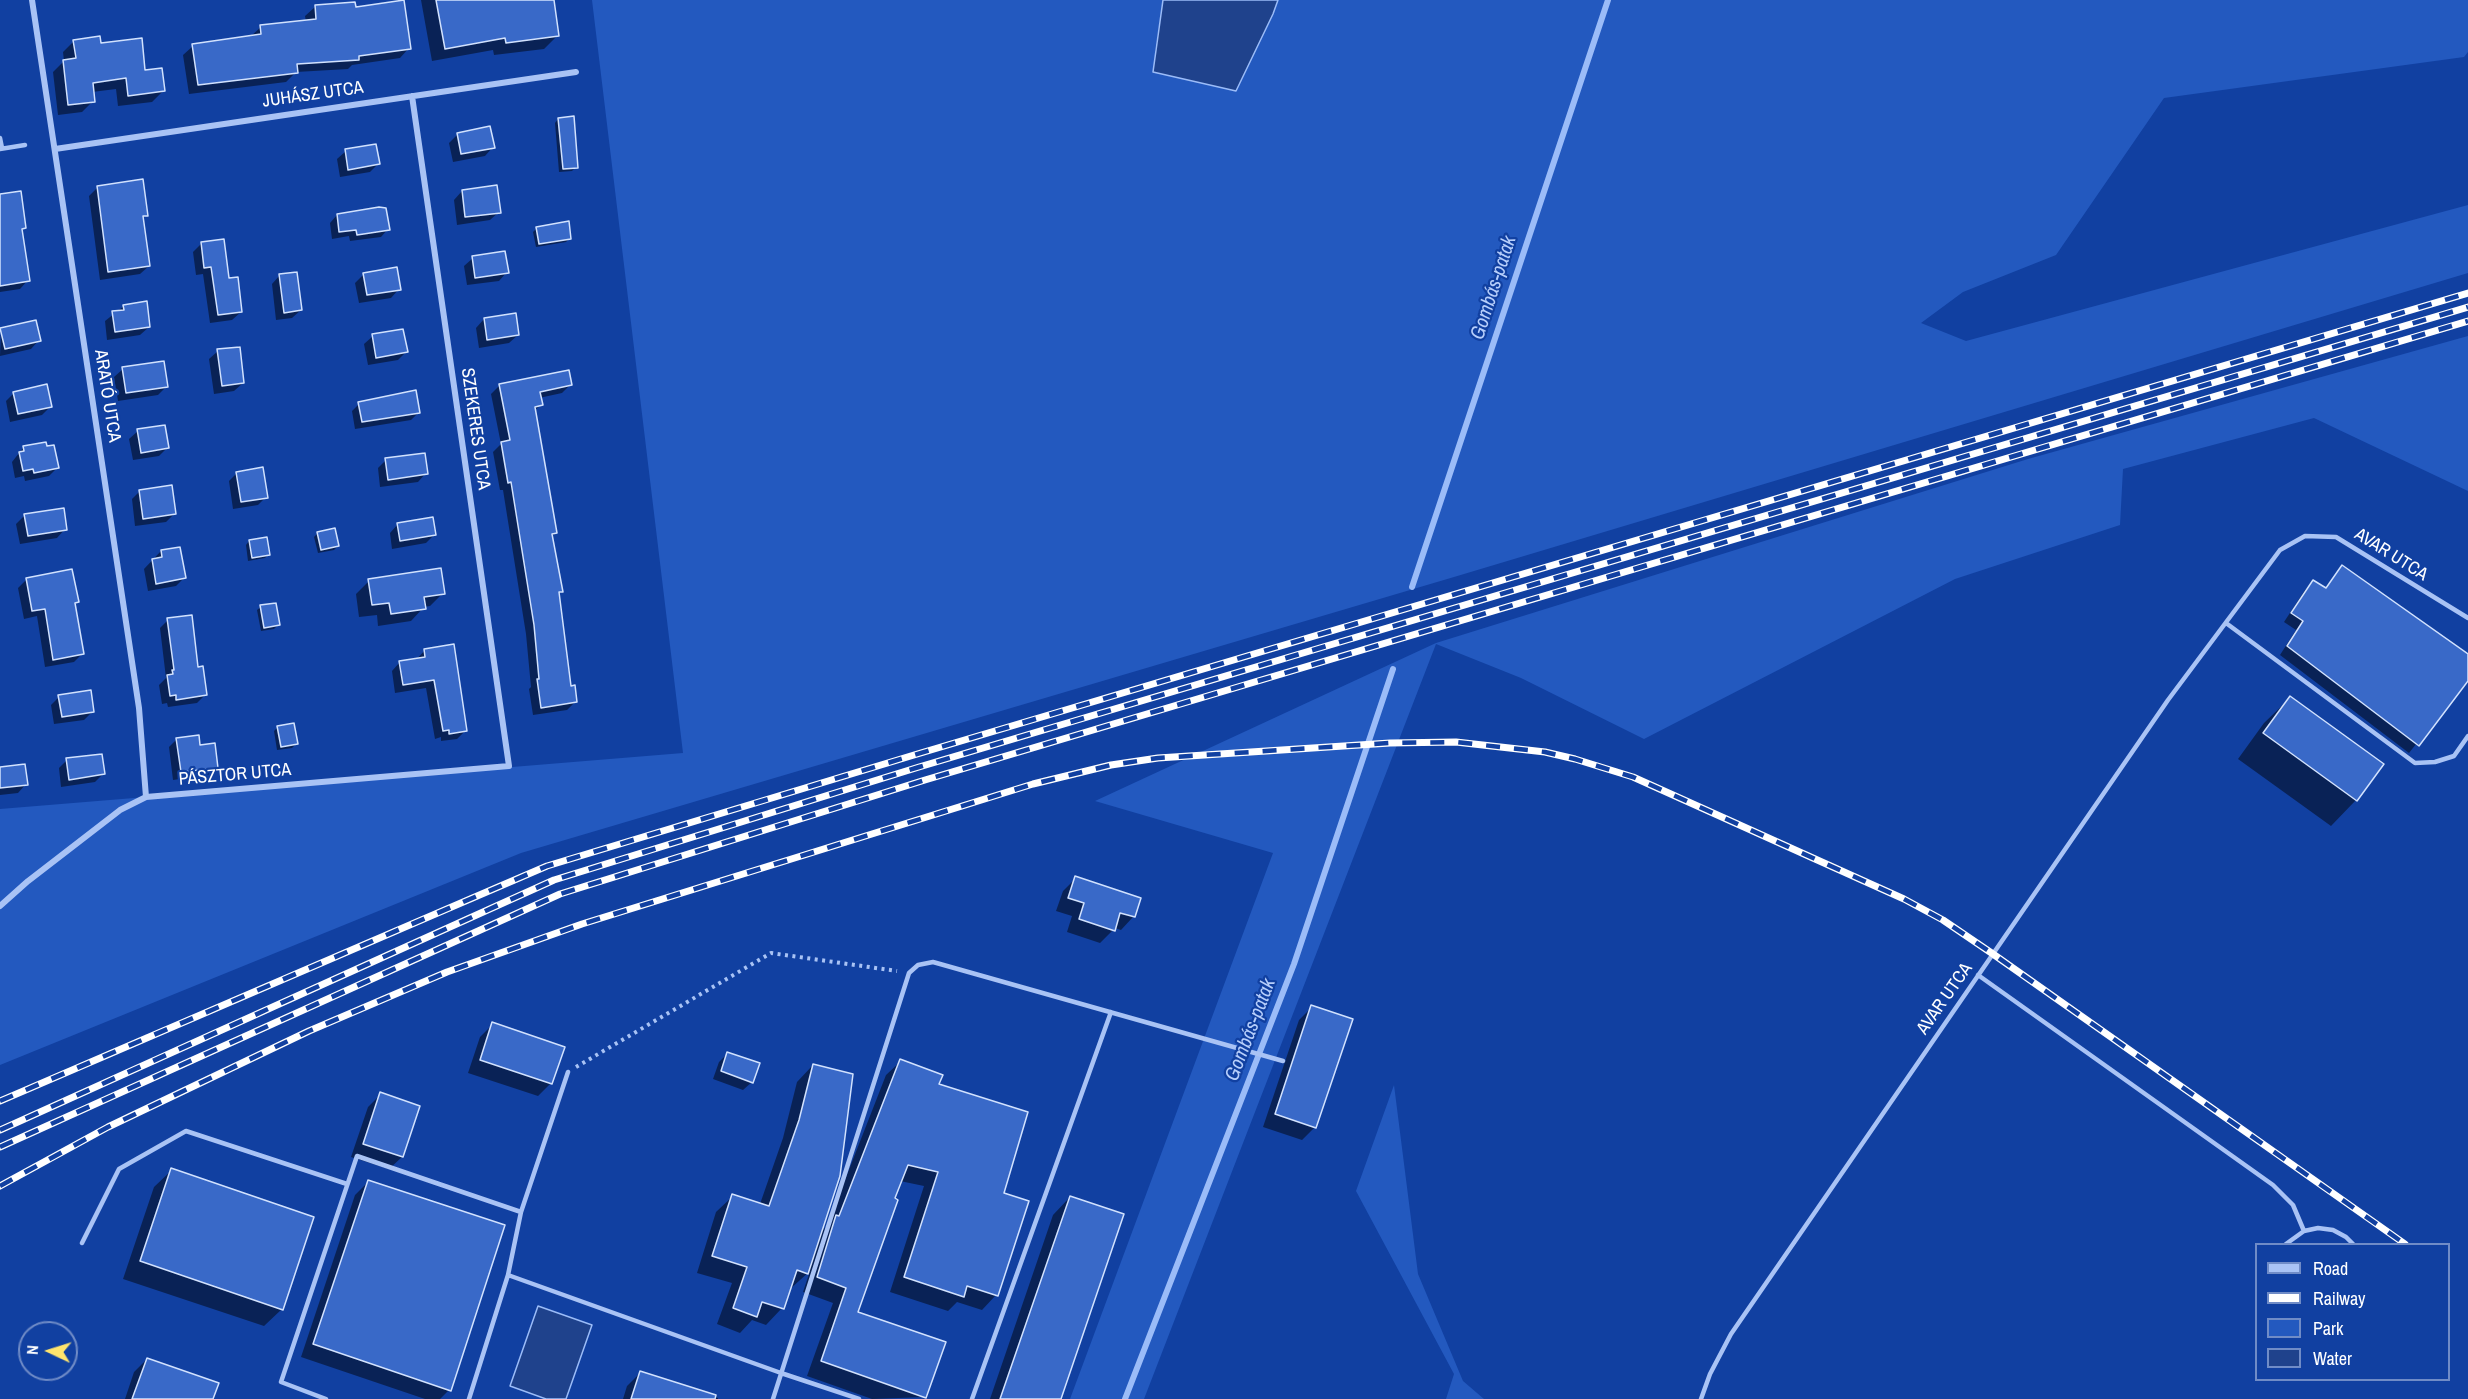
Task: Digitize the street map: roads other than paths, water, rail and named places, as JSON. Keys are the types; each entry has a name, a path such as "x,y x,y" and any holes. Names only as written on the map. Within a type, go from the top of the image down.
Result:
{"street":[{"name":"ARATÓ UTCA","path":"32,0 139,708 146,797"},
{"name":"JUHÁSZ UTCA","path":"55,149 576,72"},
{"name":"SZEKERES UTCA","path":"412,96 509,766"},
{"name":"PÁSZTOR UTCA","path":"0,906 28,881 120,810 146,797 509,766"}],"lane":[{"path":"0,138 1,149 25,145"},
{"name":"AVAR UTCA","path":"1701,1399 1710,1374 1731,1334 2168,700 2280,550 2305,536 2336,537 2468,618"},
{"path":"2226,623 2415,763 2435,762 2454,756 2468,736"},
{"path":"772,1399 909,973 918,965 933,962 1283,1061"},
{"path":"1978,975 2273,1185 2293,1205 2304,1231"},
{"path":"972,1399 1111,1012"},
{"path":"469,1399 508,1275 521,1212 568,1072"},
{"path":"82,1243 119,1169 186,1131 347,1184"},
{"path":"326,1399 281,1382 357,1156 521,1212"},
{"path":"2287,1243 2291,1238 2304,1231 2318,1228 2333,1230 2346,1237 2351,1243"},
{"path":"508,1275 781,1374 859,1399"}],"water":[{"path":"1163,0 1278,0 1236,91 1153,72"},
{"path":"538,1306 592,1325 566,1399 546,1399 510,1386"}],"waterway":[{"name":"Gombás-patak","path":"1412,587 1608,0"},
{"name":"Gombás-patak","path":"1125,1399 1294,964 1393,669"}],"railway":[{"path":"0,1101 547,866 2468,293"},
{"path":"0,1130 554,880 919,767 2468,307"},
{"path":"0,1147 560,894 925,780 2468,321"},
{"path":"0,1186 108,1127 309,1031 447,972 582,924 1033,784 1111,765 1158,758 1390,743 1456,742 1545,752 1633,777 1904,899 1943,920 1993,954 2404,1243"}]}
